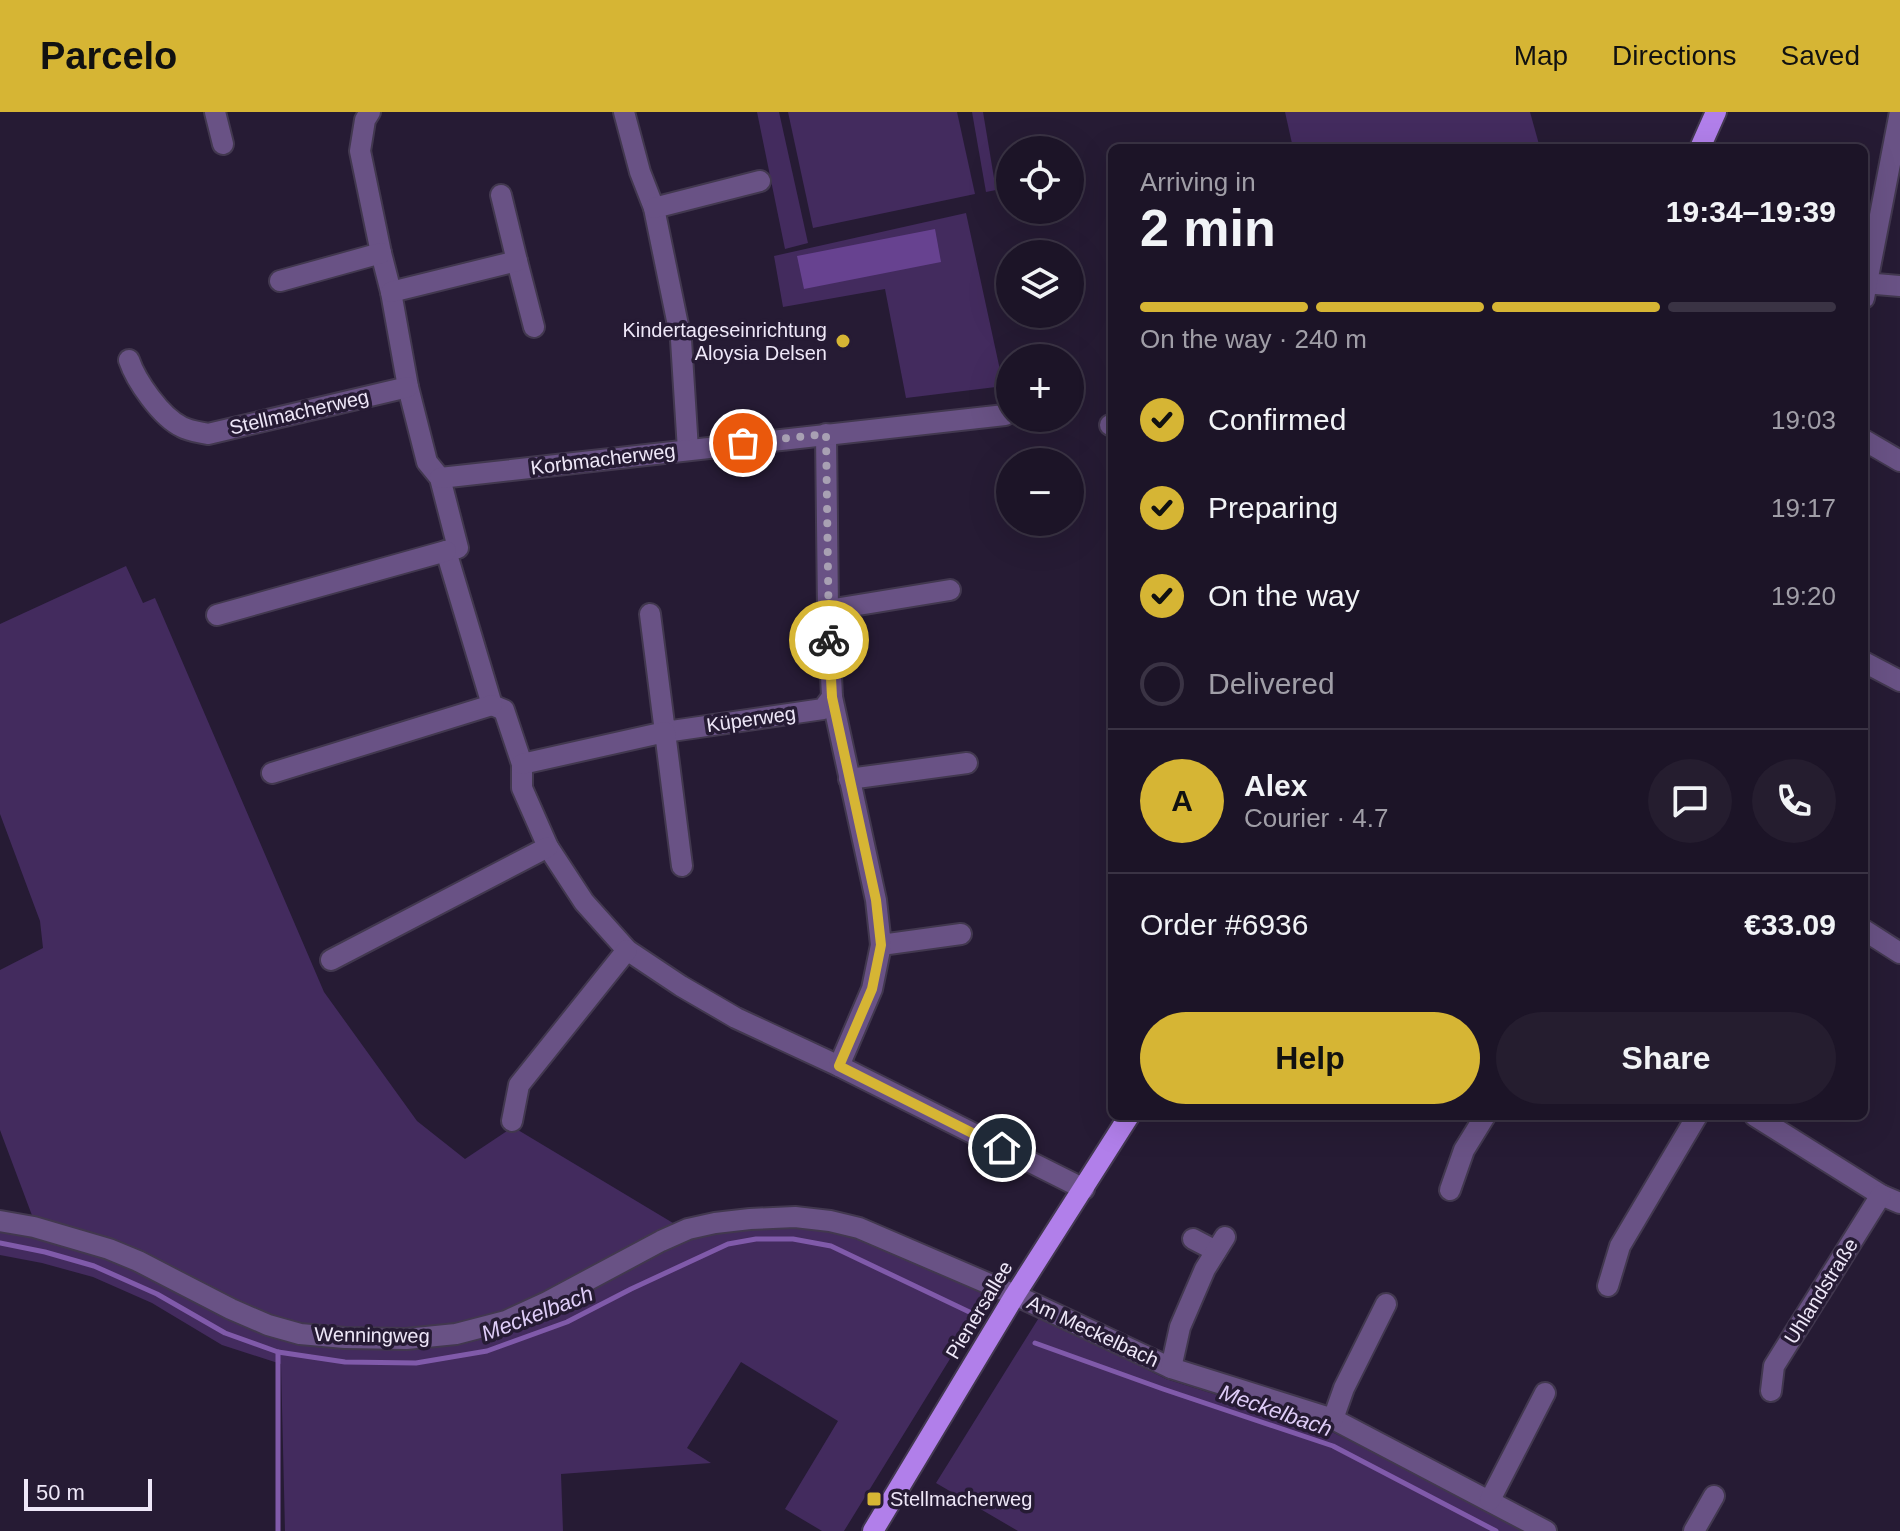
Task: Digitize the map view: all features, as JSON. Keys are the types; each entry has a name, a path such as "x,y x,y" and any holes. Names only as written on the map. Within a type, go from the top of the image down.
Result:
{"main road":[{"path":"1702,144 1716,112"},
{"name":"Pienersallee","path":"873,1531 1015,1295 1127,1120"}],"street":[{"path":"215,112 223,144"},
{"path":"217,615 458,548 440,478 427,462 408,387 360,151 365,120 370,112"},
{"path":"624,112 640,172 654,208 681,340 688,450"},
{"path":"1868,274 1898,136 1900,112"},
{"path":"654,208 760,181"},
{"path":"501,195 534,327"},
{"path":"280,281 381,253"},
{"path":"391,292 517,261"},
{"path":"1868,288 1900,286"},
{"name":"Stellmacherweg","path":"129,360 134,374 166,417 183,428 208,434 408,387"},
{"name":"Korbmacherweg","path":"440,478 996,416"},
{"path":"826,434 832,697 876,900 881,945 872,989 839,1066"},
{"path":"1868,442 1900,461"},
{"path":"446,551 492,705"},
{"path":"828,610 950,590"},
{"path":"650,614 682,866"},
{"path":"1868,664 1900,681"},
{"name":"Küperweg","path":"522,764 665,732 823,709 832,697"},
{"path":"272,773 492,705 504,710 522,764 522,788 548,847 584,902 627,950 736,1018 1084,1189"},
{"path":"849,779 967,763"},
{"path":"331,960 548,847"},
{"path":"1868,933 1900,953"},
{"path":"881,945 961,934"},
{"path":"512,1121 519,1085 627,950"},
{"path":"1450,1190 1464,1150 1483,1120"},
{"path":"1608,1286 1620,1246 1695,1120"},
{"path":"1762,1120 1890,1199"},
{"name":"Uhlandstraße","path":"1771,1391 1774,1366 1890,1199"},
{"name":"Wenningweg","path":"0,1221 34,1227 109,1249 268,1325 300,1334 345,1338 406,1339 456,1334 506,1321 688,1229 750,1219 795,1217 859,1228 1015,1295"},
{"name":"Am Meckelbach","path":"1171,1368 1180,1327 1205,1269 1221,1244 1193,1239"},
{"name":"Am Meckelbach","path":"1015,1295 1171,1368 1333,1419 1546,1531"},
{"path":"1333,1419 1344,1388 1386,1304"},
{"path":"1490,1500 1545,1393"},
{"path":"1694,1531 1714,1496"}],"shaded area":[{"path":"757,112 779,112 808,243 785,249"},
{"path":"788,112 957,112 975,194 813,228"},
{"path":"972,112 983,112 996,190 986,192"},
{"path":"1285,112 1530,112 1539,144 1292,144"},
{"path":"966,213 996,352 996,387 906,398 885,289 783,307 774,256"},
{"path":"935,229 941,262 804,289 797,256"},
{"path":"126,566 143,603 155,598 324,992 417,1121 465,1159 513,1127 678,1226 557,1293 487,1319 405,1333 300,1328 33,1218 0,1130 0,970 43,948 40,921 0,814 0,624"},
{"path":"802,1225 858,1235 994,1291 844,1531 822,1531 785,1509 838,1421 741,1362 687,1448 711,1463 561,1474 563,1531 285,1531 281,1364 222,1345 152,1303 93,1277 0,1255 0,1227 86,1247 343,1345 563,1304 694,1236 719,1229"},
{"path":"1040,1316 1166,1379 1328,1430 1533,1531 1018,1531 936,1483"}],"waterway":[{"name":"Meckelbach","path":"0,1243 94,1266 157,1294 225,1333 278,1352 345,1362 416,1363 487,1351 567,1322 728,1244 756,1239 793,1239 831,1246 982,1318"},
{"name":"Meckelbach","path":"1035,1343 1333,1446 1496,1531"},
{"path":"278,1352 278,1531"}],"way so far":[{"path":"743,443 826,434 829,640"}],"place":[{"name":"Kindertageseinrichtung Aloysia Delsen","path":"843,341"},
{"name":"Stellmacherweg","path":"874,1499"}],"route":[{"path":"829,640 832,697 876,900 881,945 872,989 839,1066 1002,1148"}]}
